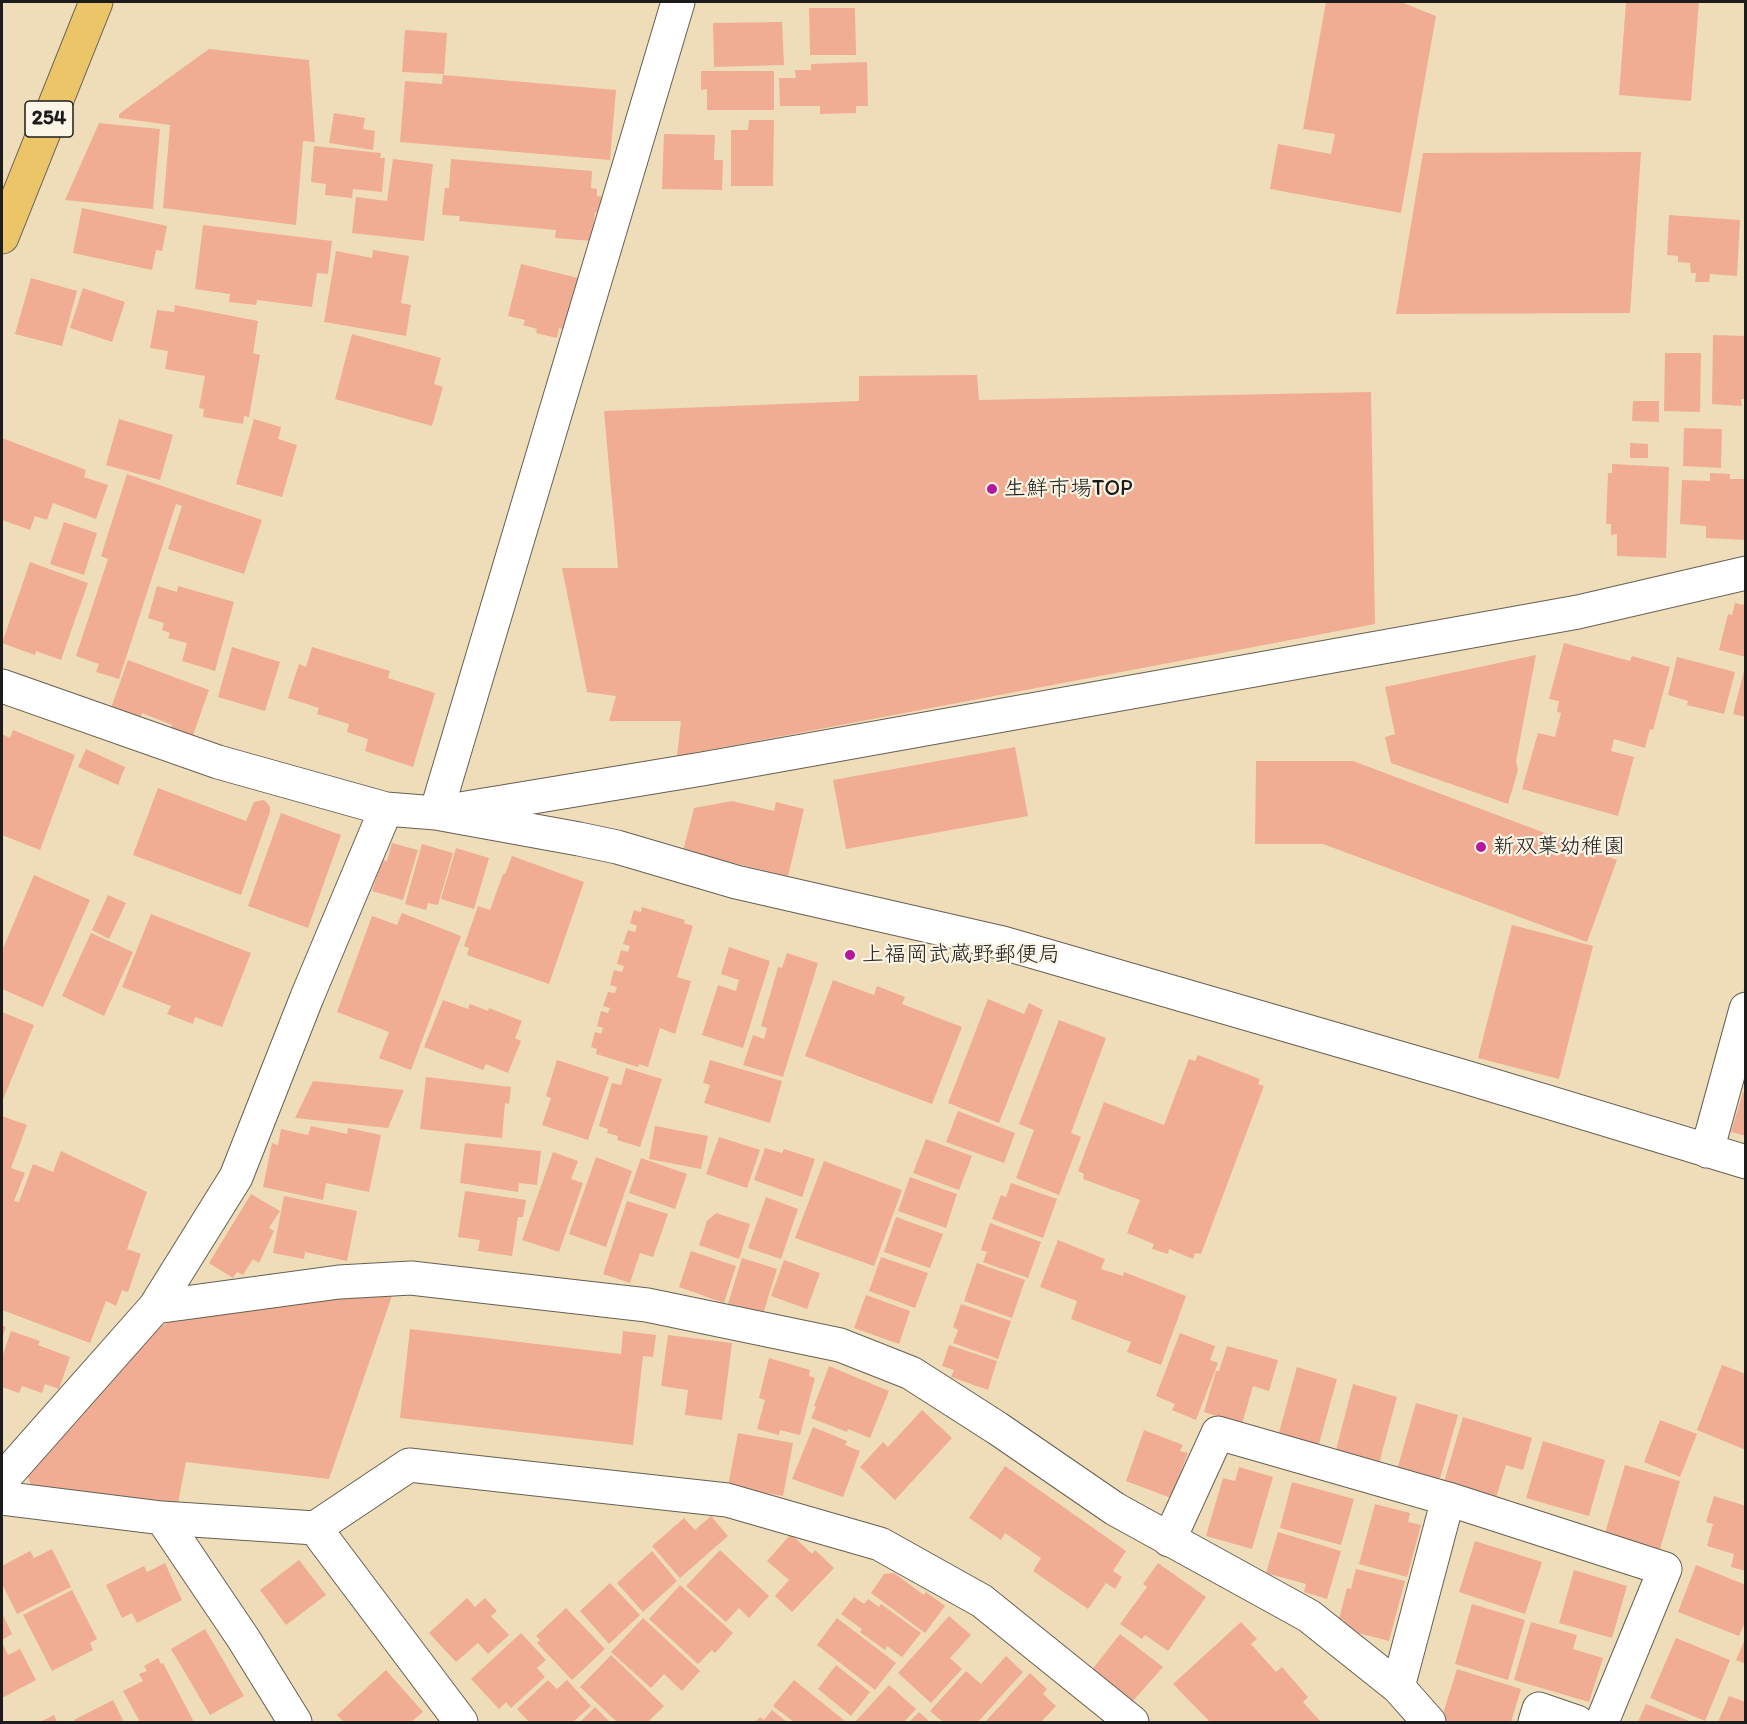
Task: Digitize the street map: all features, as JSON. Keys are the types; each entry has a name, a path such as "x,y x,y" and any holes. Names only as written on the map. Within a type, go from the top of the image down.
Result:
{"highway":[{"name":"254","path":"2,237 96,2"}],"street":[{"path":"436,813 678,2"},
{"path":"436,813 702,769 1578,612 1746,573"},
{"path":"2,686 218,762 386,809 436,813 617,847 736,882 1003,944 1462,1076 1746,1162"},
{"path":"2,1479 155,1307 236,1177 307,997 386,809"},
{"path":"1707,1151 1746,1009"},
{"path":"155,1307 339,1282 411,1278 647,1305 840,1345 911,1373 997,1428 1115,1509 1309,1616 1398,1688 1429,1722"},
{"path":"1169,1540 1218,1434 1448,1499 1665,1569 1602,1722"},
{"path":"2,1498 162,1518 315,1528 409,1465 727,1500 880,1544 982,1601 1132,1722"},
{"path":"1398,1688 1448,1499"},
{"path":"162,1518 243,1638 295,1722"},
{"path":"315,1528 461,1722"},
{"path":"1534,1722 1539,1709 1577,1722"}],"building":[{"path":"1326,2 1401,2 1436,16 1401,213 1270,189 1278,144 1331,154 1335,134 1303,129"},
{"path":"1626,2 1699,2 1691,101 1619,95"},
{"path":"809,8 855,8 856,55 810,55"},
{"path":"782,22 784,65 714,67 713,23"},
{"path":"405,30 447,33 444,74 402,72"},
{"path":"209,49 309,60 315,142 303,141 296,225 163,208 170,125 119,118 119,114"},
{"path":"867,62 868,106 856,106 856,113 820,114 820,106 780,106 779,78 796,78 795,70 811,70 811,64"},
{"path":"701,71 774,71 774,110 707,110 707,89 701,90"},
{"path":"443,75 616,90 610,160 400,142 405,81 442,84"},
{"path":"334,113 365,118 363,129 375,131 373,150 329,143"},
{"path":"749,120 774,120 773,186 731,186 731,130 748,130"},
{"path":"99,123 160,129 153,209 65,200"},
{"path":"664,134 715,135 714,160 723,160 722,190 662,189"},
{"path":"314,146 381,153 380,158 385,158 382,192 353,189 352,198 325,195 326,184 311,182"},
{"path":"1641,152 1630,313 1396,314 1423,153"},
{"path":"393,159 433,164 424,241 352,233 356,197 387,201"},
{"path":"451,159 592,171 591,188 597,189 597,196 603,197 601,213 595,212 592,241 555,238 556,230 459,221 460,216 442,215 445,188 449,188"},
{"path":"82,208 167,226 162,251 156,250 152,270 73,253"},
{"path":"1669,215 1740,220 1737,276 1710,274 1709,282 1695,282 1696,273 1691,273 1690,263 1678,262 1678,256 1667,255"},
{"path":"203,225 332,241 328,274 317,273 312,307 257,300 256,305 229,302 230,294 195,289"},
{"path":"373,250 409,256 401,303 411,305 406,336 324,322 336,251 372,258"},
{"path":"521,264 578,278 565,330 559,328 557,338 536,333 537,329 523,325 525,320 508,316"},
{"path":"31,278 77,291 62,346 15,334"},
{"path":"83,288 125,302 112,342 70,328"},
{"path":"175,305 258,321 253,353 260,355 249,417 244,416 243,424 203,417 204,409 199,408 205,376 165,369 168,351 150,348 157,310 174,312"},
{"path":"352,334 441,358 434,384 443,387 432,426 335,399"},
{"path":"1713,335 1746,336 1746,399 1741,399 1742,406 1712,404"},
{"path":"1665,353 1701,353 1700,412 1664,411"},
{"name":"生鮮市場TOP","path":"977,375 979,400 1371,392 1375,624 677,756 681,721 609,721 616,696 587,692 562,568 618,568 604,411 859,401 859,376"},
{"path":"1633,401 1659,401 1659,422 1632,421"},
{"path":"119,419 173,435 160,480 106,465"},
{"path":"254,419 281,427 278,439 297,445 282,497 236,484"},
{"path":"1684,428 1722,429 1721,468 1683,466"},
{"path":"2,438 86,470 84,477 108,485 96,519 53,503 47,520 35,516 30,530 2,520"},
{"path":"1630,443 1648,444 1648,458 1630,458"},
{"path":"1612,464 1669,467 1666,558 1617,556 1617,534 1611,535 1611,524 1606,524 1608,473 1612,473"},
{"path":"1710,473 1730,474 1730,479 1746,479 1746,540 1706,538 1706,526 1680,524 1682,480 1710,481"},
{"path":"127,474 262,520 244,574 168,549 182,506 176,504 119,679 96,672 99,664 76,656 108,559 101,556"},
{"path":"64,522 97,533 84,575 50,564"},
{"path":"30,562 88,583 61,660 36,651 35,655 2,643"},
{"path":"157,586 177,592 178,586 234,602 215,671 182,661 187,643 168,638 170,633 162,630 164,623 148,618"},
{"path":"1746,598 1746,657 1719,650 1728,614 1732,615 1735,603 1743,605"},
{"path":"1564,643 1630,661 1632,656 1670,667 1653,730 1650,729 1645,748 1614,739 1611,751 1634,757 1618,816 1522,789 1538,733 1555,737 1561,713 1557,712 1559,701 1549,699"},
{"path":"232,647 280,662 265,711 218,697"},
{"path":"312,647 390,671 388,678 435,693 413,767 365,751 368,739 347,732 349,724 317,714 319,708 288,698 299,664 306,667"},
{"path":"1536,655 1516,761 1518,770 1508,804 1391,763 1385,737 1395,734 1385,687"},
{"path":"1677,657 1735,672 1724,714 1687,705 1688,701 1668,695"},
{"path":"128,660 209,690 192,738 170,730 172,725 142,713 140,719 111,708"},
{"path":"1746,667 1746,717 1733,714"},
{"path":"13,730 75,755 40,850 2,835 2,734 10,738"},
{"path":"1015,747 1028,816 846,849 833,780"},
{"path":"86,749 125,767 118,785 78,767"},
{"path":"1256,761 1353,761 1617,860 1587,942 1323,844 1255,844"},
{"path":"158,788 246,821 254,802 264,800 267,803 270,812 241,895 133,855"},
{"path":"732,801 774,811 776,802 804,809 788,876 683,851 694,808"},
{"path":"281,813 341,835 308,928 248,906"},
{"path":"392,843 418,850 403,900 372,891 382,860 387,861"},
{"path":"422,844 453,853 438,905 428,903 426,910 405,904"},
{"path":"456,848 489,858 474,909 441,899"},
{"path":"512,856 584,882 549,984 467,955 469,948 464,946 478,906 490,910"},
{"path":"34,875 90,900 43,1007 2,989 2,951"},
{"path":"108,895 126,903 109,939 92,930"},
{"path":"642,907 685,920 684,923 693,926 677,977 691,981 675,1034 660,1028 648,1067 639,1064 638,1067 596,1054 597,1049 591,1047 595,1032 601,1034 603,1028 597,1026 601,1011 608,1013 610,1008 603,1006 608,992 615,993 617,987 610,985 614,970 622,972 624,966 617,964 621,950 628,952 630,946 623,944 628,930 635,932 637,926 630,923 634,910 641,912"},
{"path":"402,913 461,936 411,1070 379,1058 389,1032 337,1012 372,916 397,925"},
{"path":"151,914 251,953 222,1027 195,1017 193,1024 167,1014 171,1006 122,987"},
{"path":"1512,925 1593,946 1559,1079 1478,1058"},
{"path":"91,933 133,952 104,1016 62,996"},
{"path":"729,947 770,961 743,1048 702,1035 718,985 736,991 739,980 721,974"},
{"path":"787,953 818,963 783,1077 743,1065 753,1035 764,1039 767,1028 761,1026 778,967 782,968"},
{"path":"833,980 874,995 877,986 905,997 902,1004 962,1027 932,1104 805,1056"},
{"path":"988,999 1024,1014 1029,1003 1043,1010 999,1123 948,1103"},
{"path":"443,1000 468,1009 470,1004 488,1011 489,1008 522,1021 515,1038 521,1041 508,1073 486,1064 483,1070 424,1047"},
{"path":"2,1012 34,1025 2,1102"},
{"path":"1059,1020 1106,1038 1071,1133 1081,1137 1059,1195 1016,1178 1034,1130 1019,1124"},
{"path":"1198,1055 1260,1079 1258,1084 1264,1086 1201,1254 1195,1253 1193,1259 1169,1249 1168,1254 1152,1249 1154,1244 1127,1233 1140,1200 1083,1179 1084,1174 1078,1171 1104,1102 1164,1125 1189,1059 1195,1061"},
{"path":"557,1060 609,1077 588,1140 542,1125 551,1098 546,1096"},
{"path":"710,1060 782,1081 770,1123 704,1103 710,1085 703,1083"},
{"path":"626,1068 662,1079 640,1147 617,1140 618,1136 607,1133 608,1129 599,1126 612,1083 621,1085"},
{"path":"426,1077 511,1087 509,1104 505,1103 502,1138 420,1129"},
{"path":"313,1081 404,1090 388,1128 295,1118"},
{"path":"1743,1092 1746,1093 1746,1136 1731,1132"},
{"path":"958,1111 1015,1133 1004,1163 946,1142"},
{"path":"2,1116 27,1125 11,1168 25,1173 14,1201 19,1202 33,1164 53,1172 61,1151 147,1192 127,1249 141,1254 128,1292 122,1290 116,1306 106,1301 90,1343 2,1310"},
{"path":"311,1126 347,1134 348,1128 381,1135 369,1192 326,1183 323,1200 263,1187 272,1143 278,1145 281,1129 308,1135"},
{"path":"655,1126 708,1136 701,1169 649,1159"},
{"path":"719,1137 760,1150 747,1188 706,1174"},
{"path":"926,1139 972,1156 959,1190 913,1173"},
{"path":"465,1143 541,1151 537,1185 519,1183 518,1192 460,1183"},
{"path":"765,1148 782,1153 784,1149 815,1159 802,1197 754,1180"},
{"path":"553,1152 578,1161 571,1179 583,1183 559,1252 522,1240"},
{"path":"596,1157 632,1171 606,1247 569,1234"},
{"path":"641,1158 687,1174 675,1209 629,1193"},
{"path":"824,1161 902,1190 874,1266 795,1238"},
{"path":"910,1177 957,1194 946,1228 898,1211"},
{"path":"1011,1183 1057,1199 1043,1238 992,1219 1001,1195 1006,1197"},
{"path":"465,1191 526,1200 523,1217 518,1217 512,1256 478,1251 480,1240 458,1237"},
{"path":"251,1194 280,1211 269,1228 274,1231 259,1263 253,1259 243,1275 237,1272 233,1278 209,1263"},
{"path":"284,1196 357,1211 347,1261 305,1252 304,1259 273,1253"},
{"path":"766,1197 798,1209 781,1259 748,1248"},
{"path":"627,1201 668,1214 653,1257 640,1253 630,1283 603,1274"},
{"path":"716,1213 750,1224 739,1259 699,1245 707,1221"},
{"path":"896,1217 943,1234 930,1268 884,1252"},
{"path":"990,1223 1041,1242 1028,1278 983,1262 987,1252 981,1250"},
{"path":"1058,1240 1105,1259 1101,1269 1123,1276 1124,1272 1186,1296 1161,1365 1127,1352 1131,1342 1071,1319 1077,1301 1040,1287"},
{"path":"691,1251 736,1266 724,1303 679,1287"},
{"path":"881,1257 928,1273 915,1308 869,1291"},
{"path":"742,1258 777,1269 763,1314 727,1307"},
{"path":"784,1260 820,1273 807,1309 771,1296"},
{"path":"977,1263 1025,1280 1012,1318 964,1301"},
{"path":"866,1295 910,1311 899,1344 854,1328"},
{"path":"392,1296 329,1479 186,1462 178,1503 33,1491 27,1474 158,1327 173,1321 351,1297"},
{"path":"961,1304 1011,1321 998,1359 953,1343 958,1330 953,1327"},
{"path":"2,1325 6,1327 2,1339"},
{"path":"410,1329 621,1354 623,1331 656,1335 653,1357 643,1356 633,1445 400,1418"},
{"path":"11,1331 40,1341 38,1345 70,1357 59,1389 45,1384 42,1393 22,1386 19,1393 2,1387 2,1357"},
{"path":"1180,1333 1215,1346 1210,1360 1218,1363 1196,1420 1172,1410 1175,1404 1156,1396"},
{"path":"668,1335 732,1343 722,1420 685,1415 688,1390 661,1386"},
{"path":"949,1345 997,1361 988,1390 951,1377 954,1370 942,1366"},
{"path":"1227,1346 1278,1360 1269,1391 1253,1386 1242,1424 1204,1412 1216,1371 1219,1371"},
{"path":"769,1358 810,1370 809,1376 815,1378 800,1435 780,1430 779,1435 757,1429 765,1400 759,1398"},
{"path":"1722,1365 1746,1374 1746,1450 1697,1430"},
{"path":"829,1366 889,1391 870,1438 811,1418"},
{"path":"1297,1367 1337,1379 1317,1451 1277,1440"},
{"path":"1353,1384 1397,1397 1378,1467 1335,1454"},
{"path":"1416,1403 1458,1415 1439,1482 1397,1470"},
{"path":"922,1410 952,1438 895,1500 860,1467 883,1442 888,1447"},
{"path":"1463,1417 1532,1438 1523,1470 1506,1465 1496,1498 1444,1482"},
{"path":"1660,1420 1697,1434 1680,1477 1644,1462"},
{"path":"813,1427 847,1441 845,1445 860,1451 843,1497 792,1479"},
{"path":"1144,1430 1183,1445 1180,1451 1188,1453 1171,1498 1126,1481"},
{"path":"738,1433 793,1443 783,1496 728,1486"},
{"path":"1543,1441 1605,1460 1589,1516 1526,1498"},
{"path":"1625,1465 1680,1481 1660,1549 1605,1533"},
{"path":"1005,1466 1126,1551 1113,1571 1122,1577 1115,1589 1106,1583 1088,1609 1033,1571 1041,1558 1005,1533 1001,1540 969,1518"},
{"path":"1239,1467 1273,1477 1252,1549 1206,1536 1223,1478 1235,1481"},
{"path":"1292,1482 1354,1499 1341,1545 1280,1528"},
{"path":"1714,1496 1746,1506 1746,1571 1731,1567 1734,1554 1707,1546 1713,1524 1706,1522"},
{"path":"1375,1504 1410,1513 1408,1522 1421,1525 1407,1577 1359,1564"},
{"path":"711,1516 728,1536 680,1578 652,1546 684,1518 695,1530"},
{"path":"1278,1532 1341,1551 1327,1599 1304,1592 1306,1584 1266,1573"},
{"path":"791,1534 812,1554 815,1550 834,1568 792,1612 775,1596 789,1580 767,1561"},
{"path":"1475,1541 1542,1562 1525,1614 1459,1592"},
{"path":"52,1549 71,1587 17,1614 2,1584 2,1566 30,1551 34,1558"},
{"path":"720,1550 769,1596 749,1618 739,1608 726,1622 686,1586"},
{"path":"652,1551 677,1581 643,1612 617,1583"},
{"path":"299,1560 326,1595 286,1625 260,1590"},
{"path":"165,1563 182,1600 137,1623 132,1613 122,1618 106,1585 144,1566 147,1572"},
{"path":"1158,1563 1206,1597 1168,1651 1145,1635 1142,1639 1120,1624 1147,1587 1143,1584"},
{"path":"1696,1565 1746,1585 1746,1620 1739,1636 1678,1612"},
{"path":"1356,1569 1405,1581 1389,1641 1342,1629 1344,1620 1339,1619 1347,1588 1351,1589"},
{"path":"1574,1570 1627,1586 1612,1638 1559,1623"},
{"path":"894,1573 924,1595 926,1592 945,1606 925,1633 871,1593 884,1574"},
{"path":"610,1583 640,1615 609,1644 580,1611"},
{"path":"680,1585 733,1633 715,1653 712,1650 698,1664 649,1619"},
{"path":"72,1590 97,1639 90,1643 93,1650 52,1671 23,1615"},
{"path":"854,1597 864,1604 868,1599 879,1607 881,1604 921,1633 902,1657 887,1646 885,1650 860,1632 862,1629 841,1614"},
{"path":"467,1598 475,1607 485,1598 497,1611 491,1616 509,1635 488,1654 478,1643 456,1662 429,1633"},
{"path":"1472,1604 1525,1620 1508,1680 1455,1664"},
{"path":"566,1608 605,1649 572,1680 537,1643 540,1640 536,1636"},
{"path":"2,1613 12,1634 2,1640"},
{"path":"949,1616 971,1635 950,1658 962,1669 931,1703 898,1673"},
{"path":"643,1618 700,1671 682,1691 664,1674 651,1688 611,1652"},
{"path":"837,1618 896,1663 875,1690 817,1645"},
{"path":"1241,1622 1257,1639 1251,1644 1276,1672 1282,1667 1308,1697 1303,1702 1321,1722 1210,1722 1173,1684"},
{"path":"1531,1622 1577,1635 1573,1649 1603,1658 1589,1702 1514,1680"},
{"path":"205,1629 244,1696 210,1715 171,1649"},
{"path":"521,1633 546,1660 537,1668 545,1677 511,1708 506,1702 499,1709 471,1679"},
{"path":"1120,1634 1163,1667 1132,1702 1091,1671"},
{"path":"1746,1637 1746,1664 1736,1660"},
{"path":"1676,1638 1730,1660 1705,1721 1650,1698"},
{"path":"2,1642 8,1655 20,1649 36,1680 2,1698"},
{"path":"611,1655 664,1706 648,1722 617,1722 580,1687"},
{"path":"1006,1656 1023,1672 978,1722 943,1722 930,1711 966,1671 981,1684"},
{"path":"158,1658 161,1664 163,1663 194,1722 140,1722 123,1691 143,1681 139,1674 147,1671 144,1666"},
{"path":"836,1665 870,1692 851,1716 818,1689"},
{"path":"1457,1669 1521,1689 1511,1722 1441,1720"},
{"path":"386,1670 423,1712 411,1722 344,1722 337,1715"},
{"path":"1030,1673 1047,1689 1043,1694 1056,1706 1041,1722 985,1722"},
{"path":"548,1680 557,1689 567,1680 591,1706 573,1722 529,1722 517,1709"},
{"path":"794,1680 845,1721 794,1722 773,1706"},
{"path":"889,1685 916,1709 904,1722 855,1722"},
{"path":"1729,1696 1746,1702 1746,1722 1718,1722"},
{"path":"113,1700 124,1722 75,1722 74,1720"},
{"path":"1646,1704 1692,1722 1638,1722"},
{"path":"595,1707 610,1722 580,1722"},
{"path":"772,1710 787,1722 755,1722 760,1717 764,1720"},
{"path":"919,1712 930,1722 909,1722"},
{"path":"54,1715 57,1722 40,1722"}],"place":[{"name":"生鮮市場TOP","path":"992,489"},
{"name":"新双葉幼稚園","path":"1481,847"},
{"name":"上福岡武蔵野郵便局","path":"850,955"}]}
